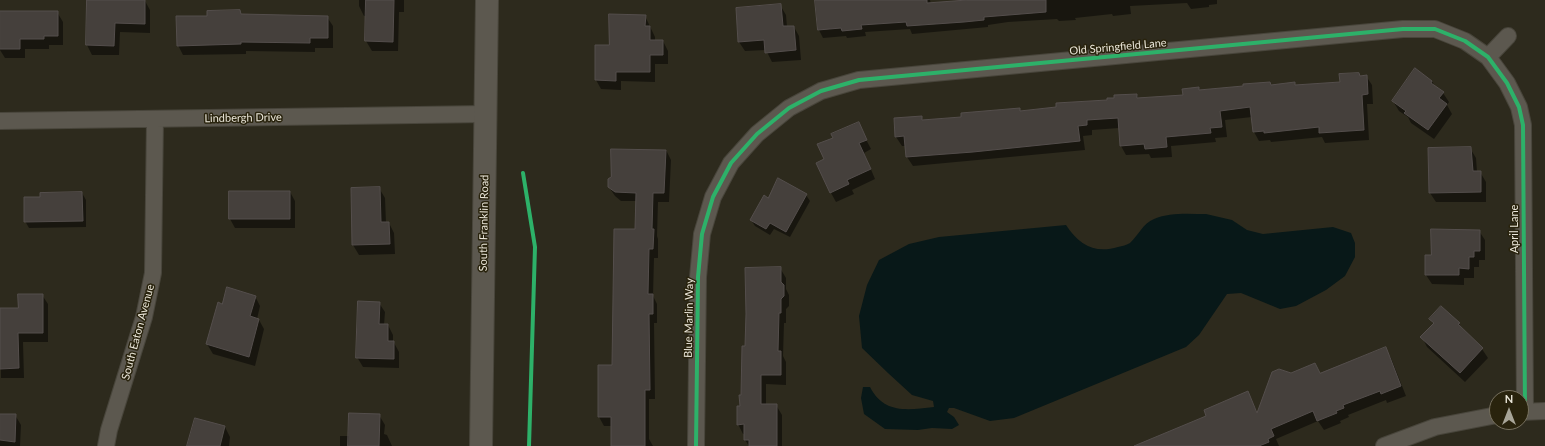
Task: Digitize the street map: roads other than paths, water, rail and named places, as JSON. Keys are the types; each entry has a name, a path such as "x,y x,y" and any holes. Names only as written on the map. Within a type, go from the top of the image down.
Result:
{"main road":[{"name":"South Franklin Road","path":"481,446 487,0"}],"street":[{"name":"Old Springfield Lane","path":"757,134 789,108 821,91 859,80 1403,29 1434,29 1465,41 1488,57"},
{"path":"1488,57 1508,36"},
{"name":"April Lane","path":"1488,57 1507,83 1519,107 1523,125 1523,390"},
{"name":"Lindbergh Drive","path":"0,121 485,114"},
{"name":"South Eaton Avenue","path":"106,446 109,430 144,317 153,274 155,119"},
{"name":"Blue Marlin Way","path":"696,446 698,277 702,234 713,197 731,163 757,134"},
{"path":"1529,411 1545,411"},
{"path":"1384,446 1435,427 1489,417"}]}
